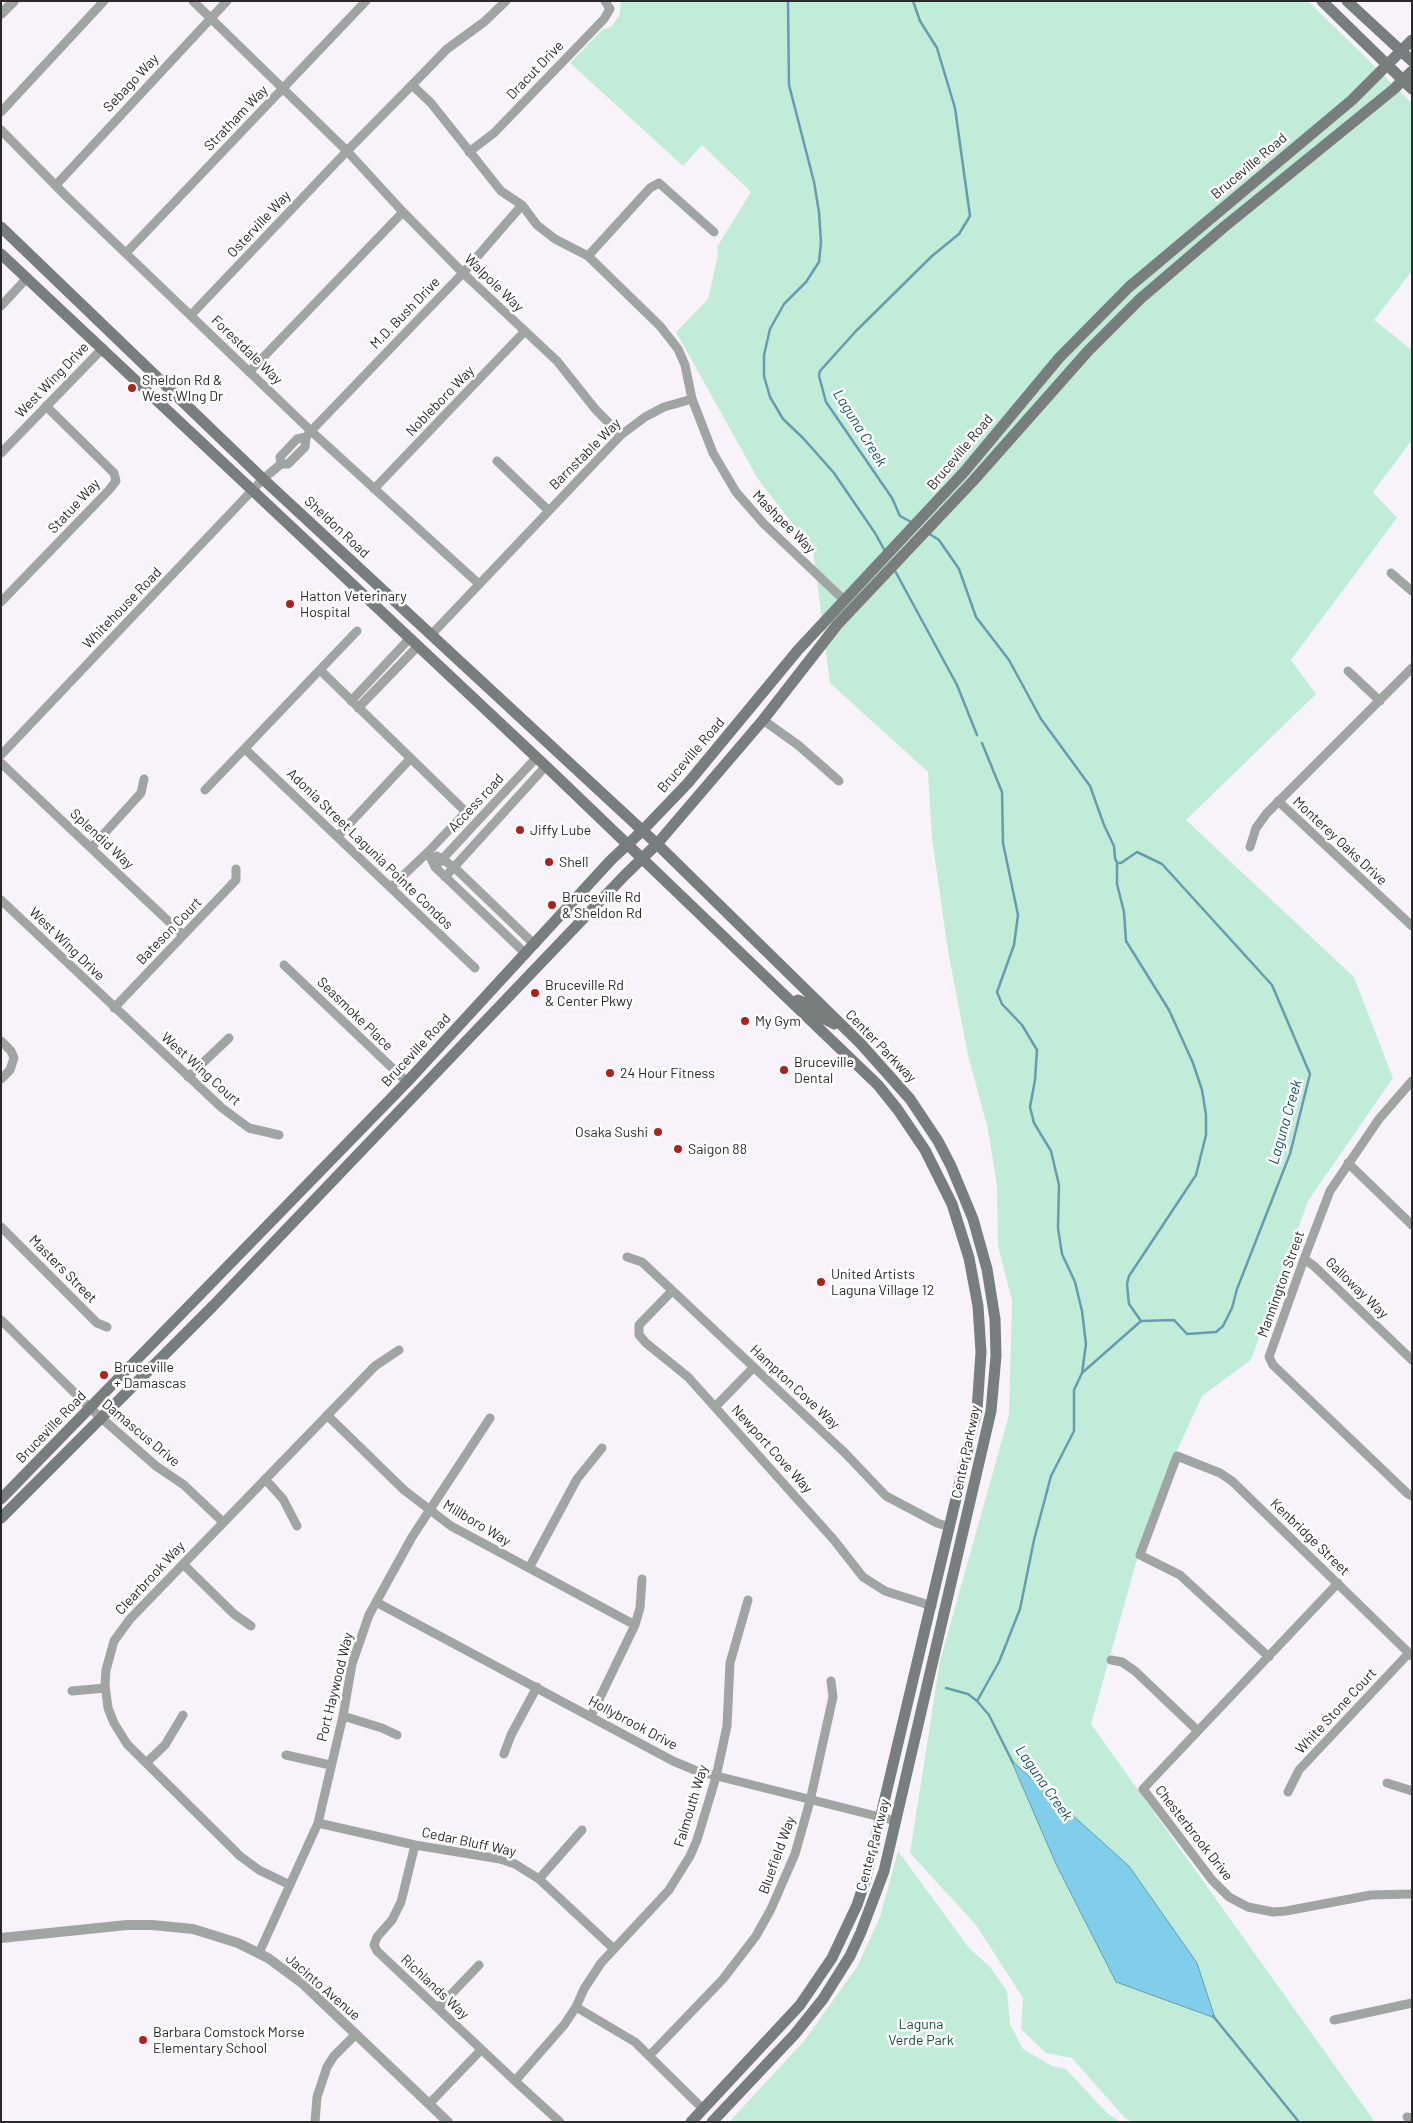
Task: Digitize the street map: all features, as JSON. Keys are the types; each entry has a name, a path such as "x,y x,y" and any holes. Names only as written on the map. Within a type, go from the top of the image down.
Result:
{"main road":[{"path":"1322,1 1408,85"},
{"path":"1347,1 1412,61"},
{"name":"Bruceville Road","path":"1,1518 214,1306 656,844 763,720 866,585 930,517 965,471 1059,358 1129,287 1352,100 1412,40"},
{"name":"Bruceville Road","path":"930,517 973,481 1089,350 1140,300 1224,227 1408,85 1412,71"},
{"name":"Sheldon Road","path":"1,227 263,479 656,844"},
{"path":"1,254 103,348 642,858"},
{"name":"Bruceville Road","path":"1,1499 407,1082 627,845 688,783 798,650 844,600 866,585"},
{"name":"Center Parkway","path":"656,844 763,947 893,1077 921,1116 951,1166 963,1192 981,1242 988,1269 995,1319 995,1376 988,1433 884,1871 872,1906 854,1948 836,1979 797,2032 712,2122"},
{"name":"Center Parkway","path":"642,858 878,1085 908,1125 941,1179 962,1231 975,1286 980,1324 977,1410 881,1818 857,1905 832,1958 800,2005 691,2122"},
{"path":"470,1037 469,1033 472,1025 508,984 515,966"},
{"path":"793,1003 798,1000 804,1002 819,1016 846,1031"}],"street":[{"path":"1,7 7,1"},
{"path":"1,14 14,1"},
{"path":"1,112 104,1"},
{"name":"Walpole Way","path":"193,1 346,151 463,273 557,361 592,406 621,435"},
{"name":"Sebago Way","path":"56,184 227,1"},
{"name":"Stratham Way","path":"126,253 366,1"},
{"path":"346,151 447,49 490,16 506,1"},
{"name":"Dracut Drive","path":"469,152 494,133 604,19 610,9 605,1"},
{"path":"412,84 431,103 501,191 522,205 536,225 555,239 588,256 671,338 685,365 692,399"},
{"name":"Forestdale Way","path":"1,130 249,372 309,434 374,489 479,584"},
{"name":"Osterville Way","path":"191,316 346,151"},
{"path":"588,256 650,188 659,183 667,188 714,232"},
{"name":"M.D. Bush Drive","path":"263,479 281,464 280,457 297,439 309,434 463,273 522,205"},
{"path":"249,372 403,212"},
{"path":"1,306 27,278"},
{"name":"Nobleboro Way","path":"374,489 525,331"},
{"name":"West Wing Drive","path":"1,453 103,348"},
{"name":"Barnstable Way","path":"432,635 548,510 621,435 645,417 692,399"},
{"name":"Mashpee Way","path":"692,399 713,453 736,492 764,524 844,600"},
{"name":"Statue Way","path":"1,602 116,481 114,473 46,406"},
{"path":"497,461 548,510"},
{"name":"Whitehouse Road","path":"1,754 263,479"},
{"path":"1392,573 1412,591"},
{"path":"206,790 357,631"},
{"path":"351,700 414,642"},
{"path":"358,708 414,642"},
{"name":"Monterey Oaks Drive","path":"1412,668 1278,802 1412,926"},
{"path":"320,670 466,812 391,887"},
{"path":"1348,670 1380,701"},
{"path":"763,720 801,747 839,781"},
{"name":"Adonia Street Lagunia Pointe Condos","path":"245,749 475,968"},
{"name":"Access road","path":"435,867 536,758"},
{"path":"338,836 410,759"},
{"name":"Splendid Way","path":"1,763 183,935"},
{"path":"446,877 545,766"},
{"path":"91,848 142,793 144,779"},
{"path":"1250,846 1256,828 1278,802"},
{"path":"428,852 443,858 454,867 534,945"},
{"path":"428,852 435,867 526,954"},
{"name":"Bateson Court","path":"114,1008 236,880 236,869"},
{"name":"West Wing Drive","path":"1,900 114,1008"},
{"name":"Seasmoke Place","path":"284,965 407,1082"},
{"name":"West Wing Court","path":"114,1008 222,1108 249,1128 278,1135"},
{"path":"188,1077 229,1038"},
{"path":"1,1041 11,1051 14,1058 10,1070 1,1079"},
{"name":"Mannington Street","path":"1411,1083 1379,1119 1348,1163 1324,1204 1269,1357 1280,1372 1412,1496"},
{"path":"908,1125 921,1116"},
{"path":"917,1138 929,1128"},
{"path":"1348,1163 1412,1224"},
{"name":"Masters Street","path":"2,1229 98,1323 107,1327"},
{"name":"Hampton Cove Way","path":"627,1257 642,1262 845,1453 886,1496 937,1523 950,1527"},
{"name":"Galloway Way","path":"1304,1259 1314,1266 1412,1360"},
{"name":"Newport Cove Way","path":"672,1291 639,1325 639,1335 646,1343 688,1377 834,1540 863,1577 885,1591 932,1606"},
{"name":"Damascus Drive","path":"1,1320 90,1408 156,1466 184,1485 223,1522"},
{"name":"Clearbrook Way","path":"290,1885 259,1870 240,1856 127,1744 114,1723 108,1708 105,1688 109,1655 123,1628 182,1564 374,1366 399,1350"},
{"path":"715,1407 754,1367"},
{"name":"Millboro Way","path":"327,1415 404,1490 451,1526 635,1625"},
{"name":"Port Haywood Way","path":"259,1953 318,1823 330,1765 343,1716 352,1664 364,1629 376,1602 429,1510 490,1418"},
{"path":"529,1568 577,1479 602,1448"},
{"name":"Kenbridge Street","path":"1269,1657 1180,1575 1140,1556 1177,1456 1220,1473 1232,1481 1411,1655"},
{"path":"265,1478 283,1499 297,1526"},
{"path":"182,1564 234,1614 251,1626"},
{"path":"591,1716 635,1625 640,1608 642,1579"},
{"name":"Chesterbrook Drive","path":"1338,1583 1143,1789 1212,1880 1229,1897 1248,1907 1273,1912 1371,1895 1412,1894"},
{"name":"Falmouth Way","path":"515,2081 564,2025 576,2007 593,1974 658,1904 681,1872 697,1840 716,1778 727,1726 730,1663 748,1600"},
{"name":"Hollybrook Drive","path":"376,1602 673,1761 716,1778 896,1821"},
{"name":"White Stone Court","path":"1288,1792 1299,1770 1411,1655"},
{"path":"1111,1660 1122,1662 1135,1671 1198,1731"},
{"name":"Bluefield Way","path":"650,2055 723,1979 756,1936 784,1882 795,1854 810,1801 832,1697 832,1681"},
{"path":"504,1754 511,1735 537,1687"},
{"path":"72,1692 105,1688"},
{"path":"146,1763 165,1745 183,1715"},
{"path":"343,1716 382,1728 397,1735"},
{"path":"286,1755 330,1765"},
{"path":"1387,1783 1412,1791"},
{"name":"Cedar Bluff Way","path":"318,1823 415,1845 500,1859 515,1864 540,1879 614,1950"},
{"path":"540,1879 582,1830"},
{"name":"Richlands Way","path":"415,1845 401,1902 392,1920 374,1945 377,1951 560,2122"},
{"name":"Jacinto Avenue","path":"1,1938 124,1925 152,1925 194,1929 259,1953 302,1983 448,2122"},
{"path":"438,2008 479,1965"},
{"path":"1334,2020 1412,2003"},
{"path":"576,2007 621,2033 650,2055 703,2109"},
{"path":"314,2122 317,2097 327,2067 334,2056 356,2034"},
{"path":"429,2104 481,2050"}],"green space":[{"path":"621,1 1308,1 1412,103 1412,271 1374,320 1412,350 1412,440 1373,492 1397,518 1291,660 1316,694 1186,820 1354,977 1393,1078 1308,1201 1251,1360 1202,1396 1176,1453 1139,1552 1091,1724 1375,2122 1132,2122 1125,2118 1072,2058 1046,2053 1021,2029 1023,1998 976,1925 910,1853 940,1661 1009,1415 1012,1301 998,1246 997,1186 988,1129 968,1055 948,951 932,838 928,772 830,683 813,550 758,479 676,332 708,299 718,255 717,247 751,192 702,145 683,166 570,63 602,30 612,26 619,16"},
{"name":"Laguna Verde Park","path":"898,1851 969,1948 990,1967 1007,1991 1010,2024 1023,2049 1052,2066 1066,2069 1107,2113 1121,2122 729,2122 804,2041 857,1967 880,1917"}],"water":[{"path":"1011,1760 1129,1866 1197,1963 1215,2018 1116,1982 1056,1864"}],"waterway":[{"name":"Laguna Creek","path":"788,1 789,85 814,182 821,242 819,262 806,282 784,304 770,329 764,355 764,376 770,397 783,419 834,473 885,551"},
{"name":"Laguna Creek","path":"913,1 920,21 937,48 955,108 970,216 959,234 932,256 856,331 820,371 819,376 826,402 892,498 900,516 913,523"},
{"name":"Laguna Creek","path":"928,533 939,540 959,569 976,617 1009,660 1041,719 1090,786 1114,846 1117,863 1121,863 1137,852 1162,864 1272,985 1310,1074 1290,1154 1237,1289 1232,1308 1223,1326 1216,1332 1187,1334 1174,1320 1141,1321"},
{"name":"Laguna Creek","path":"894,569 957,685 977,735"},
{"name":"Laguna Creek","path":"977,1701 999,1662 1020,1609 1034,1540 1051,1476 1074,1431 1074,1390 1082,1373 1086,1344 1082,1311 1075,1282 1062,1254 1058,1228 1059,1185 1051,1151 1034,1123 1030,1107 1035,1080 1037,1050 1022,1025 1002,1004 997,992 1014,945 1018,915 1003,843 1002,792 982,743"},
{"name":"Laguna Creek","path":"1082,1373 1141,1321 1129,1304 1127,1284 1129,1276 1196,1175 1206,1135 1206,1115 1202,1090 1193,1063 1169,1010 1126,941 1124,912 1117,884 1117,863"},
{"name":"Laguna Creek","path":"946,1688 968,1694 977,1701 989,1715 1013,1763"},
{"name":"Laguna Creek","path":"1213,2016 1299,2122"}],"place":[{"name":"Sheldon Rd & West WIng Dr","path":"132,388"},
{"name":"Hatton Veterinary Hospital","path":"290,604"},
{"name":"Jiffy Lube","path":"520,830"},
{"name":"Shell","path":"549,862"},
{"name":"Bruceville Rd & Sheldon Rd","path":"552,905"},
{"name":"Bruceville Rd & Center Pkwy","path":"535,993"},
{"name":"My Gym","path":"745,1021"},
{"name":"Bruceville Dental","path":"784,1070"},
{"name":"24 Hour Fitness","path":"610,1073"},
{"name":"Osaka Sushi","path":"658,1132"},
{"name":"Saigon 88","path":"678,1149"},
{"name":"United Artists Laguna Village 12","path":"821,1282"},
{"name":"Bruceville + Damascas","path":"104,1375"},
{"name":"Barbara Comstock Morse Elementary School","path":"143,2040"}]}
